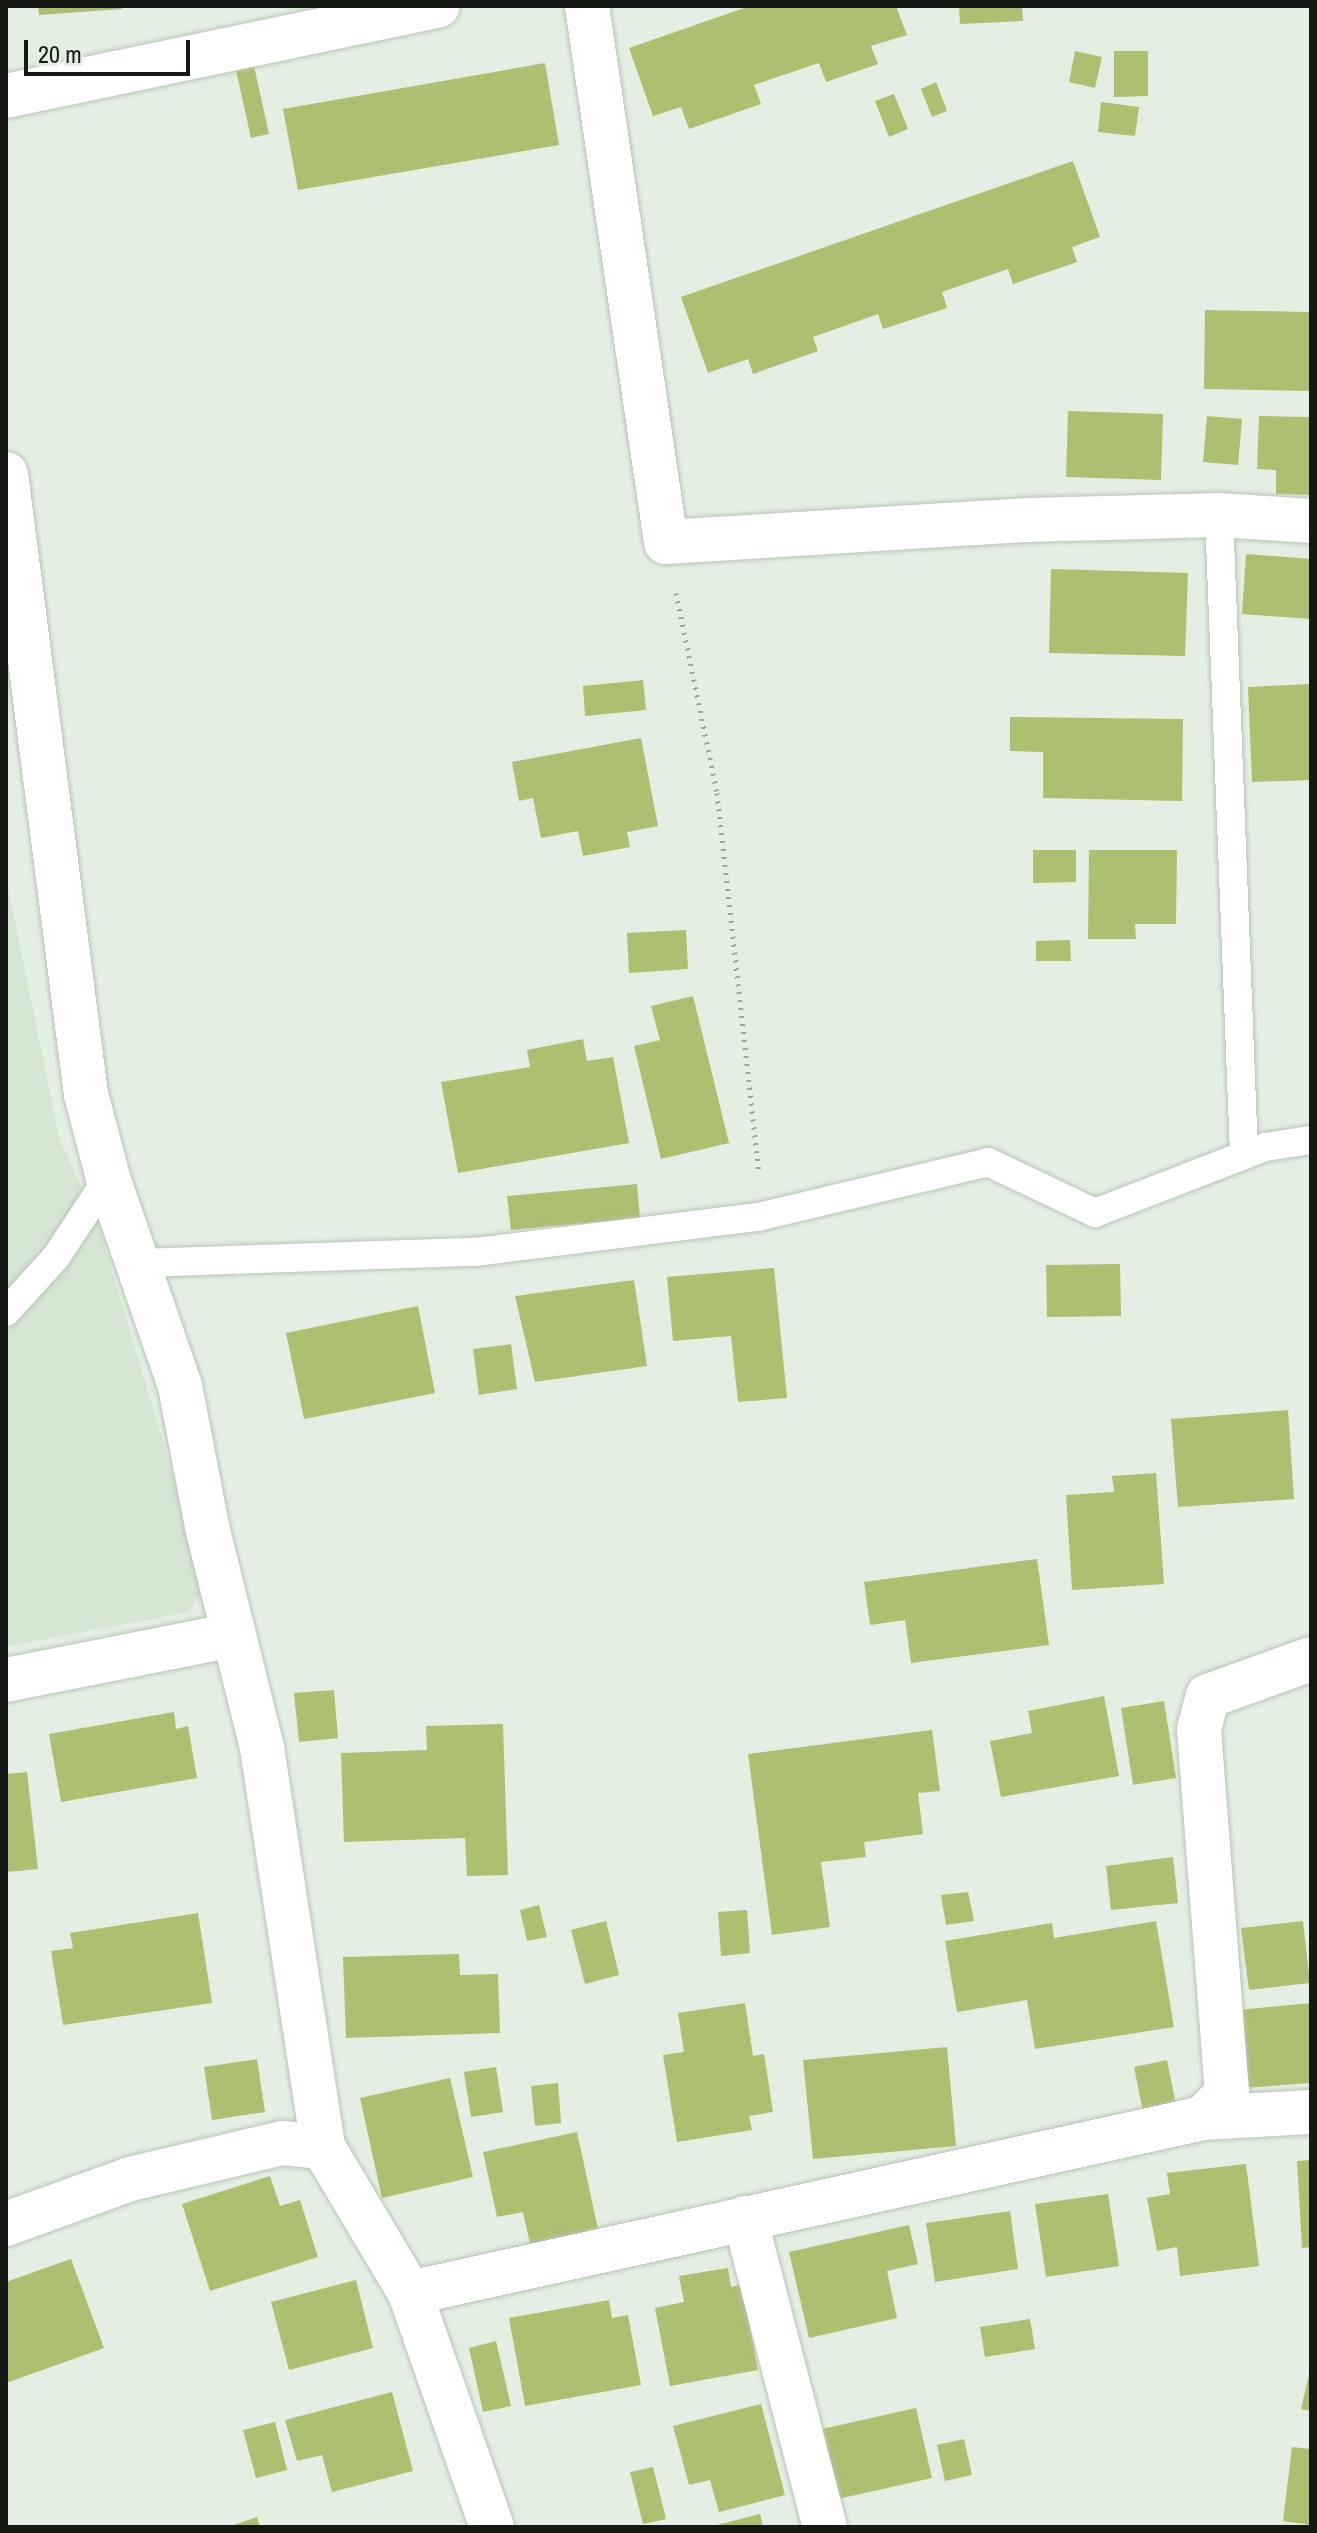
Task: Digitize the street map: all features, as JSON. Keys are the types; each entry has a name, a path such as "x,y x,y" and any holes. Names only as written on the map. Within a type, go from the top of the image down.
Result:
{"street":[{"path":"6,96 438,6"},
{"path":"587,6 666,542 1219,515 1311,521"},
{"path":"6,474 86,1094 108,1178 180,1386 262,1748 323,2147 410,2293 492,2527"},
{"path":"6,1680 234,1635"},
{"path":"1203,2118 1227,2093 1199,1729 1208,1696 1311,1659"},
{"path":"410,2293 1203,2118 1311,2112"},
{"path":"6,2224 130,2179 282,2143 323,2147"},
{"path":"745,2218 825,2527"}],"lane":[{"path":"1219,515 1244,1155"},
{"path":"139,1263 476,1252 758,1217 988,1162 1095,1213 1244,1155 1311,1140"},
{"path":"6,1312 56,1257 108,1178"}],"path":[{"path":"666,542 717,793 761,1185 758,1217"}],"shaded area":[{"path":"6,878 60,1141 96,1217 206,1586 188,1612 6,1647"}],"building":[{"path":"38,6 122,6 122,9 39,15"},
{"path":"750,6 896,6 907,35 871,46 878,64 826,82 819,63 754,85 761,104 689,129 681,107 653,116 629,48"},
{"path":"959,6 1022,6 1023,21 960,24"},
{"path":"1075,51 1102,57 1095,88 1069,82"},
{"path":"1114,51 1148,51 1148,96 1114,97"},
{"path":"545,63 559,145 298,190 283,109"},
{"path":"254,66 269,134 251,138 236,70"},
{"path":"936,82 947,111 932,117 921,89"},
{"path":"894,94 908,129 889,137 875,101"},
{"path":"1101,102 1139,107 1135,136 1098,132"},
{"path":"1073,161 1100,237 1072,247 1077,262 1013,284 1008,269 942,292 947,308 883,329 878,314 813,337 818,351 753,374 748,359 708,373 681,297"},
{"path":"1205,310 1311,312 1311,391 1204,389"},
{"path":"1068,411 1163,414 1161,480 1066,477"},
{"path":"1207,416 1242,419 1238,465 1203,462"},
{"path":"1259,416 1311,417 1311,495 1276,494 1276,470 1257,469"},
{"path":"1246,554 1311,559 1311,619 1242,614"},
{"path":"1051,569 1188,573 1185,656 1049,653"},
{"path":"643,680 646,710 585,716 583,686"},
{"path":"1311,684 1311,780 1252,782 1248,687"},
{"path":"1010,717 1183,719 1182,801 1043,798 1043,752 1010,751"},
{"path":"641,738 658,826 627,832 630,847 583,856 578,831 541,838 533,798 519,801 512,762"},
{"path":"1033,850 1076,850 1076,882 1033,883"},
{"path":"1089,850 1177,850 1176,924 1135,924 1136,939 1088,939"},
{"path":"686,930 688,969 629,973 627,933"},
{"path":"1070,940 1071,961 1036,961 1036,941"},
{"path":"693,996 729,1143 661,1159 634,1046 660,1040 651,1006"},
{"path":"583,1039 587,1061 613,1057 629,1143 458,1173 441,1082 530,1067 527,1050"},
{"path":"637,1184 640,1218 511,1230 507,1196"},
{"path":"1120,1264 1121,1316 1047,1317 1046,1265"},
{"path":"774,1268 787,1398 738,1402 731,1336 673,1341 667,1277"},
{"path":"634,1280 647,1366 535,1382 515,1296"},
{"path":"418,1306 435,1393 304,1419 286,1333"},
{"path":"511,1344 517,1389 479,1395 473,1349"},
{"path":"1288,1410 1294,1499 1178,1507 1171,1419"},
{"path":"1156,1473 1164,1584 1072,1590 1066,1495 1114,1492 1112,1476"},
{"path":"1037,1559 1049,1645 911,1663 905,1620 870,1625 864,1582"},
{"path":"334,1690 338,1738 299,1742 294,1693"},
{"path":"1104,1696 1119,1776 1001,1797 990,1741 1032,1733 1028,1711"},
{"path":"1164,1701 1176,1778 1133,1785 1121,1708"},
{"path":"174,1712 176,1729 188,1726 197,1778 61,1802 49,1734"},
{"path":"503,1724 508,1875 467,1876 465,1838 344,1842 341,1753 427,1750 426,1726"},
{"path":"932,1730 940,1791 918,1793 923,1834 864,1842 866,1857 821,1862 830,1927 772,1935 748,1754"},
{"path":"27,1772 38,1869 6,1872 6,1774"},
{"path":"1173,1857 1178,1903 1111,1910 1106,1866"},
{"path":"968,1892 974,1921 946,1925 941,1895"},
{"path":"539,1905 547,1937 527,1941 520,1910"},
{"path":"747,1910 750,1953 721,1956 718,1912"},
{"path":"198,1913 212,2003 63,2025 51,1951 73,1948 70,1933"},
{"path":"606,1921 619,1975 585,1984 571,1930"},
{"path":"1156,1921 1174,2027 1035,2049 1027,2000 957,2012 945,1941 1052,1923 1054,1938"},
{"path":"1303,1921 1310,1983 1249,1990 1241,1928"},
{"path":"459,1954 460,1975 498,1974 500,2033 346,2038 343,1957"},
{"path":"745,2003 753,2056 764,2054 773,2112 749,2116 752,2130 677,2142 663,2055 684,2052 678,2013"},
{"path":"1311,2003 1311,2083 1244,2088 1237,2010"},
{"path":"947,2047 956,2146 813,2159 803,2060"},
{"path":"257,2059 265,2112 212,2120 204,2067"},
{"path":"1167,2060 1177,2110 1144,2116 1134,2067"},
{"path":"496,2067 503,2112 471,2117 464,2072"},
{"path":"450,2078 473,2177 382,2198 360,2098"},
{"path":"558,2083 561,2123 535,2126 531,2086"},
{"path":"577,2132 598,2229 530,2244 523,2212 497,2217 483,2152"},
{"path":"1311,2160 1311,2247 1302,2248 1297,2161"},
{"path":"1246,2164 1259,2266 1180,2276 1177,2247 1157,2251 1147,2198 1170,2194 1167,2173"},
{"path":"270,2176 280,2206 300,2200 318,2257 210,2291 182,2204"},
{"path":"1108,2194 1119,2266 1046,2277 1035,2204"},
{"path":"1010,2211 1018,2269 935,2282 926,2223"},
{"path":"909,2225 918,2264 887,2271 897,2318 809,2338 789,2252"},
{"path":"71,2259 104,2348 6,2383 6,2282"},
{"path":"728,2268 731,2287 742,2284 758,2370 670,2386 655,2308 684,2302 679,2276"},
{"path":"356,2280 373,2348 289,2370 271,2302"},
{"path":"609,2300 612,2318 628,2315 641,2385 525,2406 509,2318"},
{"path":"1030,2319 1035,2349 985,2357 980,2327"},
{"path":"496,2341 511,2406 483,2412 469,2348"},
{"path":"1311,2366 1311,2411 1301,2409"},
{"path":"392,2392 413,2471 332,2492 322,2455 297,2461 285,2420"},
{"path":"761,2404 785,2495 719,2512 710,2480 689,2485 673,2426"},
{"path":"916,2408 932,2478 829,2501 813,2431"},
{"path":"275,2422 287,2470 256,2478 243,2430"},
{"path":"964,2439 972,2475 945,2481 937,2445"},
{"path":"1292,2447 1311,2449 1311,2525 1283,2521"},
{"path":"653,2467 666,2519 643,2524 630,2472"},
{"path":"760,2514 763,2527 713,2527 713,2526"},
{"path":"257,2517 260,2527 229,2527"}]}
